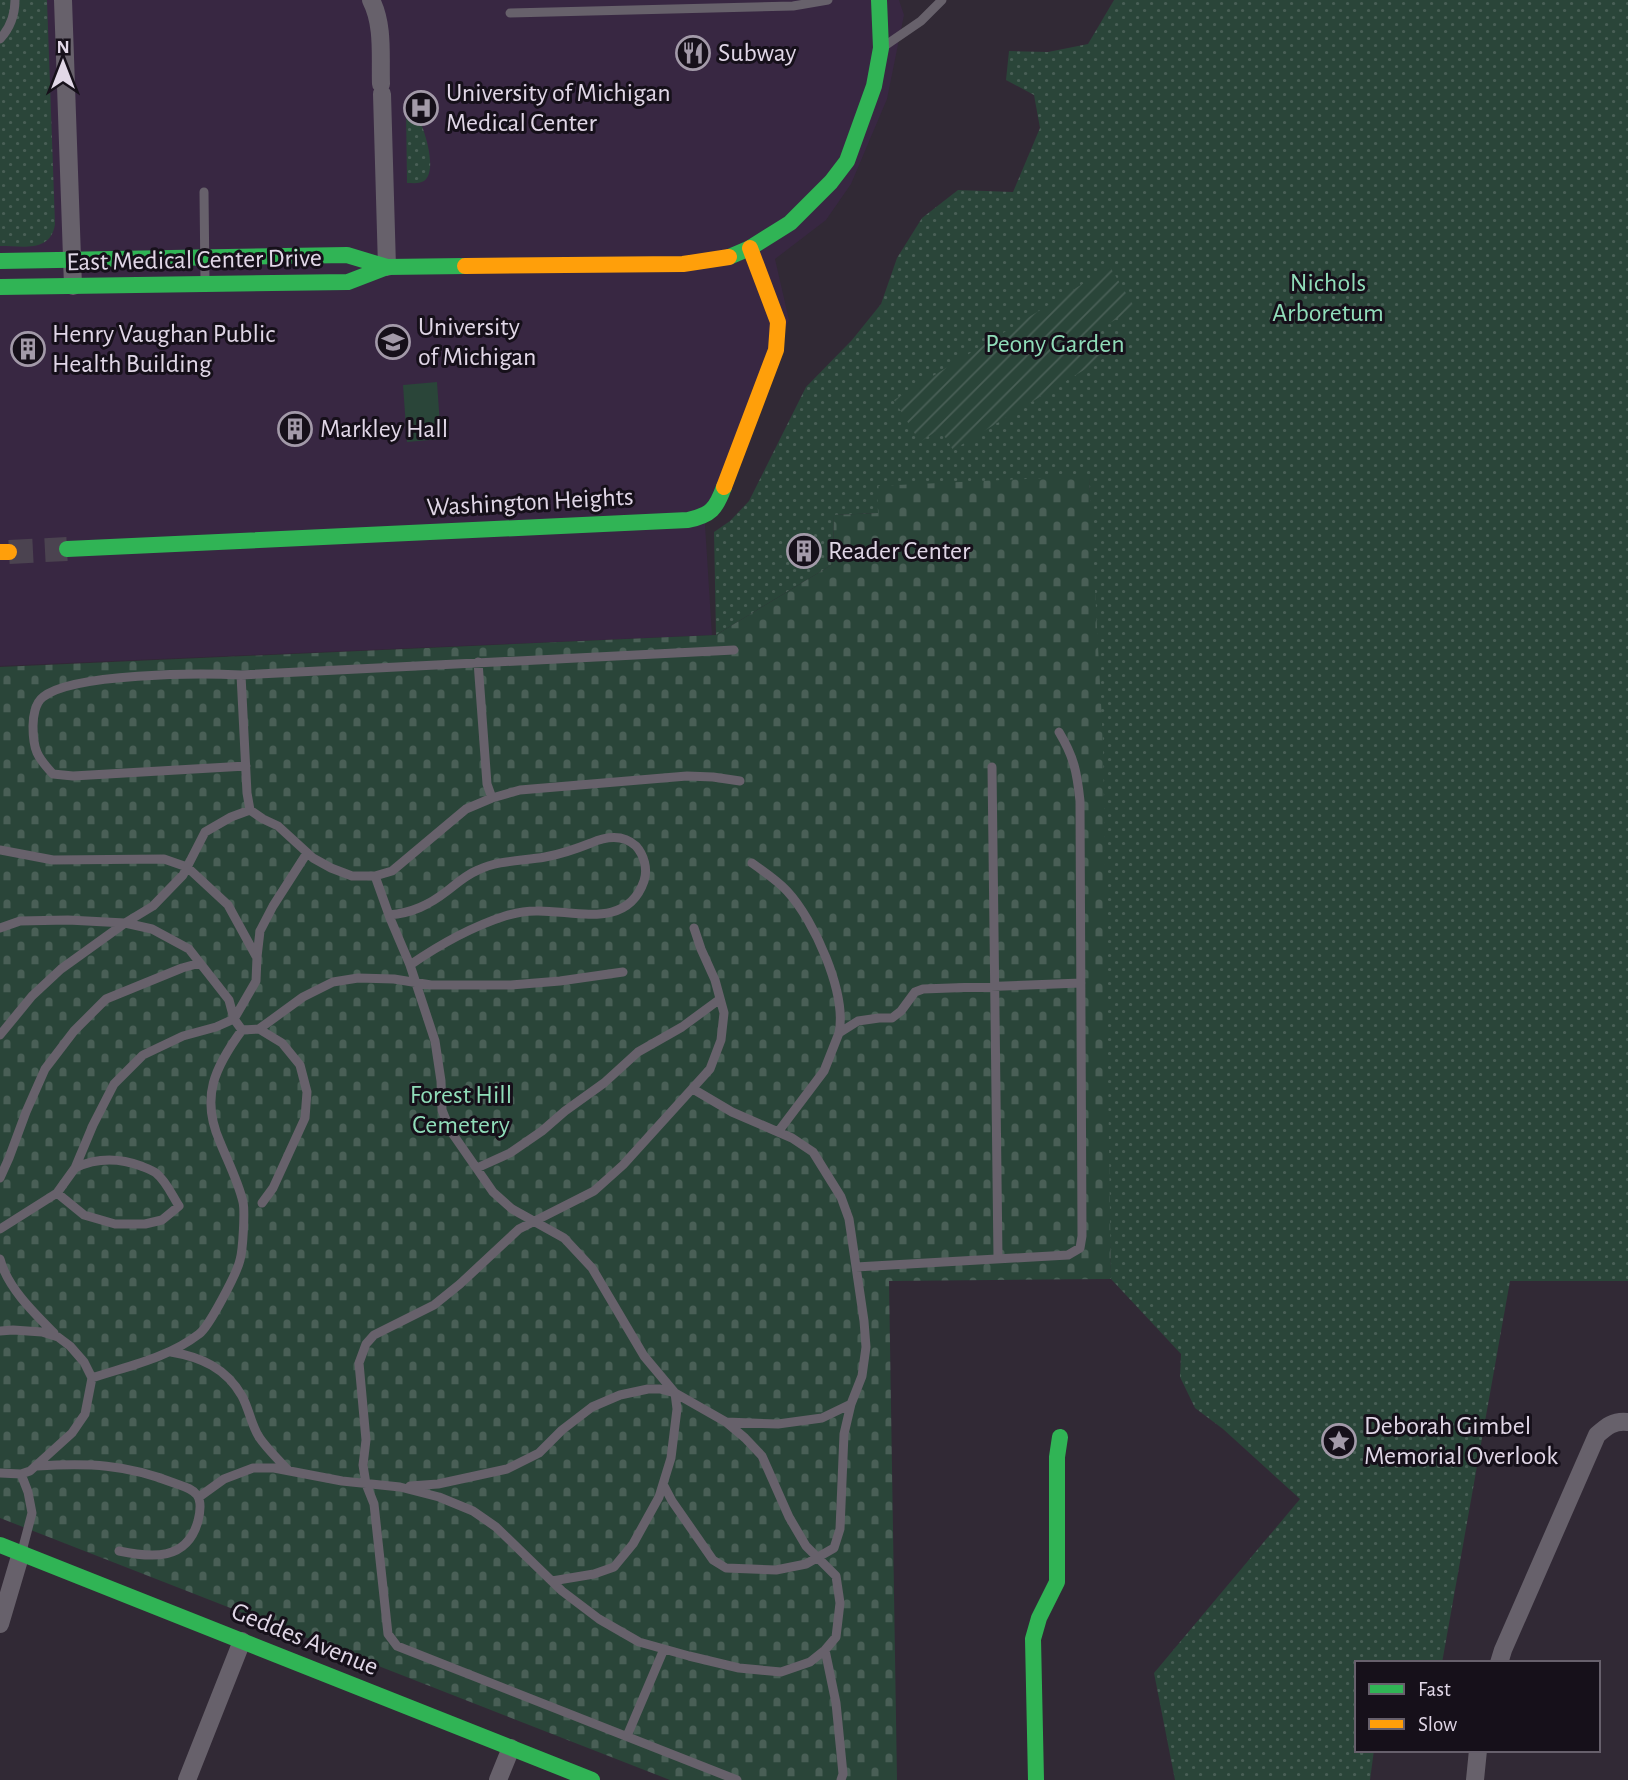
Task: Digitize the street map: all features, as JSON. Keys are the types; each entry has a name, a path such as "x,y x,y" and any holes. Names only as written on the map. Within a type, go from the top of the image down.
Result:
{"street":[{"path":"63,0 73,286"},
{"path":"371,0 376,9 379,27 387,267"},
{"name":"East Medical Center Drive","path":"0,261 347,255 387,267 683,264 726,258 750,248 790,223 810,205 847,161 874,86 881,48 878,0"},
{"name":"Washington Heights","path":"67,549 702,518 712,513 722,495 776,350 778,322 750,248"},
{"name":"East Medical Center Drive","path":"0,287 348,282 387,267"},
{"path":"1500,1661 1597,1435 1610,1424 1626,1422"},
{"path":"1036,1780 1033,1639 1039,1618 1056,1582 1059,1567 1057,1457 1060,1437"},
{"name":"Geddes Avenue","path":"0,1545 592,1780"},
{"path":"0,1624 21,1553"},
{"path":"187,1780 242,1641"},
{"path":"498,1780 510,1748"},
{"path":"1475,1780 1478,1752"}],"lane":[{"path":"0,39 8,31 15,0"},
{"path":"510,13 793,6 828,0"},
{"path":"881,48 921,21 942,0"},
{"path":"204,192 205,284"},
{"path":"246,766 73,776 53,774 40,760 33,745 33,715 42,698 60,689 82,682 118,678 202,673 241,675 734,650"},
{"path":"478,662 487,784 492,798"},
{"path":"241,675 250,810 278,826 313,858 352,876 375,876 392,871 466,809 520,790 673,777 713,777 740,781"},
{"path":"856,1267 1068,1255 1080,1248 1080,800 1077,772 1070,750 1059,732"},
{"path":"992,767 998,1258"},
{"path":"0,1035 32,996 61,969 153,906 183,874 205,832 250,810"},
{"path":"389,915 402,914 424,906 465,876 488,866 560,854 599,839 615,837 625,839 641,852 646,874 641,890 631,902 620,909 600,915 537,911 506,916 459,935 410,965"},
{"path":"0,850 53,860 164,859 187,867 228,905 257,957"},
{"path":"0,1229 57,1194 75,1168 114,1084 143,1055 183,1036 234,1019 256,981 260,931 307,853"},
{"path":"752,863 786,890 816,933 841,1016 839,1033 824,1071 778,1132"},
{"path":"375,876 410,965 435,1041 442,1110 450,1130 493,1192 512,1209 564,1238 592,1268 644,1356 675,1393 677,1409 671,1458 659,1497 633,1544 614,1567 594,1574 552,1581"},
{"path":"0,928 20,921 68,920 125,923 152,929 189,949 229,1000 234,1019 242,1030"},
{"path":"694,928 715,980 724,1013 721,1040 710,1069 623,1165 594,1191 519,1229 435,1305 374,1335 366,1344 359,1363 366,1440 363,1465 366,1484 374,1504 388,1634 397,1646 737,1780"},
{"path":"0,1178 45,1069 74,1031 106,999 200,963"},
{"path":"242,1030 259,1029 303,997 333,982 358,978 441,985 511,985 624,972"},
{"path":"839,1033 858,1021 892,1018 901,1012 919,990 1081,982"},
{"path":"477,1168 510,1153 604,1083 638,1052 682,1027 720,999"},
{"path":"259,1029 282,1043 300,1065 307,1092 305,1118 273,1188 262,1203"},
{"path":"92,1378 171,1352 203,1332 240,1260 244,1205 211,1118 211,1088 225,1054 242,1030"},
{"path":"663,1484 713,1560 726,1568 776,1570 806,1564 834,1548 840,1529 844,1434 851,1404 862,1376 866,1347 849,1219 841,1197 813,1152 778,1132 732,1112 693,1089"},
{"path":"57,1194 84,1214 115,1224 145,1224 162,1220 179,1206 155,1172 135,1164 102,1160 75,1168"},
{"path":"0,1258 5,1272 23,1300 70,1346 92,1378 85,1414 72,1433 30,1471 20,1474 0,1473"},
{"path":"0,1331 42,1332 58,1337"},
{"path":"171,1352 193,1356 217,1368 232,1381 243,1398 259,1436 288,1470"},
{"path":"199,1497 224,1479 245,1470 264,1468 400,1487 439,1497 473,1511 496,1527 562,1591 599,1619 639,1642 739,1668 781,1672 810,1662 836,1637 840,1602 836,1576 806,1546 789,1517 762,1456 726,1422 675,1393 649,1389 620,1395 592,1407 562,1430 539,1453 507,1469 438,1484 400,1487"},
{"path":"726,1422 778,1424 822,1418 851,1404"},
{"path":"37,1466 78,1463 126,1467 189,1488 199,1497 194,1533 183,1546 155,1556 119,1551"},
{"path":"20,1474 33,1513 21,1553"},
{"path":"627,1736 664,1649"},
{"path":"825,1650 836,1703 841,1780"}],"shaded area":[{"name":"University of Michigan","path":"0,0 899,0 904,15 887,99 851,184 826,220 775,259 789,320 705,525 712,635 0,666"}],"green space":[{"path":"0,0 47,0 55,224 48,240 26,247 0,246"},
{"name":"Nichols Arboretum","path":"1114,0 1628,0 1628,1281 1510,1281 1442,1661 1355,1661 1355,1752 1374,1752 1370,1780 1175,1780 1154,1673 1300,1499 1223,1429 1195,1408 1180,1377 1181,1354 1111,1279 1089,477 878,513 834,515 833,564 716,635 714,532 730,521 749,501 806,387 852,340 881,304 897,258 922,218 958,190 1013,192 1040,128 1034,95 1006,80 1009,51 1048,52 1088,44"},
{"path":"406,109 415,111 430,157 428,175 424,181 418,183 407,183"},
{"name":"Peony Garden","path":"1110,267 1135,308 1093,333 1107,356 953,450 940,429 920,442 894,400"},
{"path":"437,382 441,439 407,442 403,385"},
{"name":"Forest Hill Cemetery","path":"1089,476 1103,741 1111,1279 889,1281 897,1780 670,1780 0,1518 0,667 716,635 833,564 834,515 878,513 877,486"}],"tunnel":[{"path":"9,552 67,549"}],"traffic: fast":[{"path":"729,257 750,248 790,223 831,182 847,161 874,86 881,48 879,0"},
{"path":"0,261 347,255 387,267 465,266"},
{"path":"0,287 348,282 387,267"},
{"path":"67,549 688,520 712,510 724,487"},
{"path":"1036,1780 1033,1639 1039,1618 1057,1582 1057,1457 1060,1437"},
{"path":"0,1545 592,1780"}],"traffic: slow":[{"path":"724,487 776,350 778,322 750,248"},
{"path":"465,266 683,264 729,257"},
{"path":"0,552 9,552"}],"place":[{"name":"Subway","path":"693,53"},
{"name":"University of Michigan Medical Center","path":"421,108"},
{"name":"University of Michigan","path":"393,342"},
{"name":"Henry Vaughan Public Health Building","path":"28,349"},
{"name":"Markley Hall","path":"295,429"},
{"name":"Reader Center","path":"804,551"},
{"name":"Deborah Gimbel Memorial Overlook","path":"1339,1441"}]}
